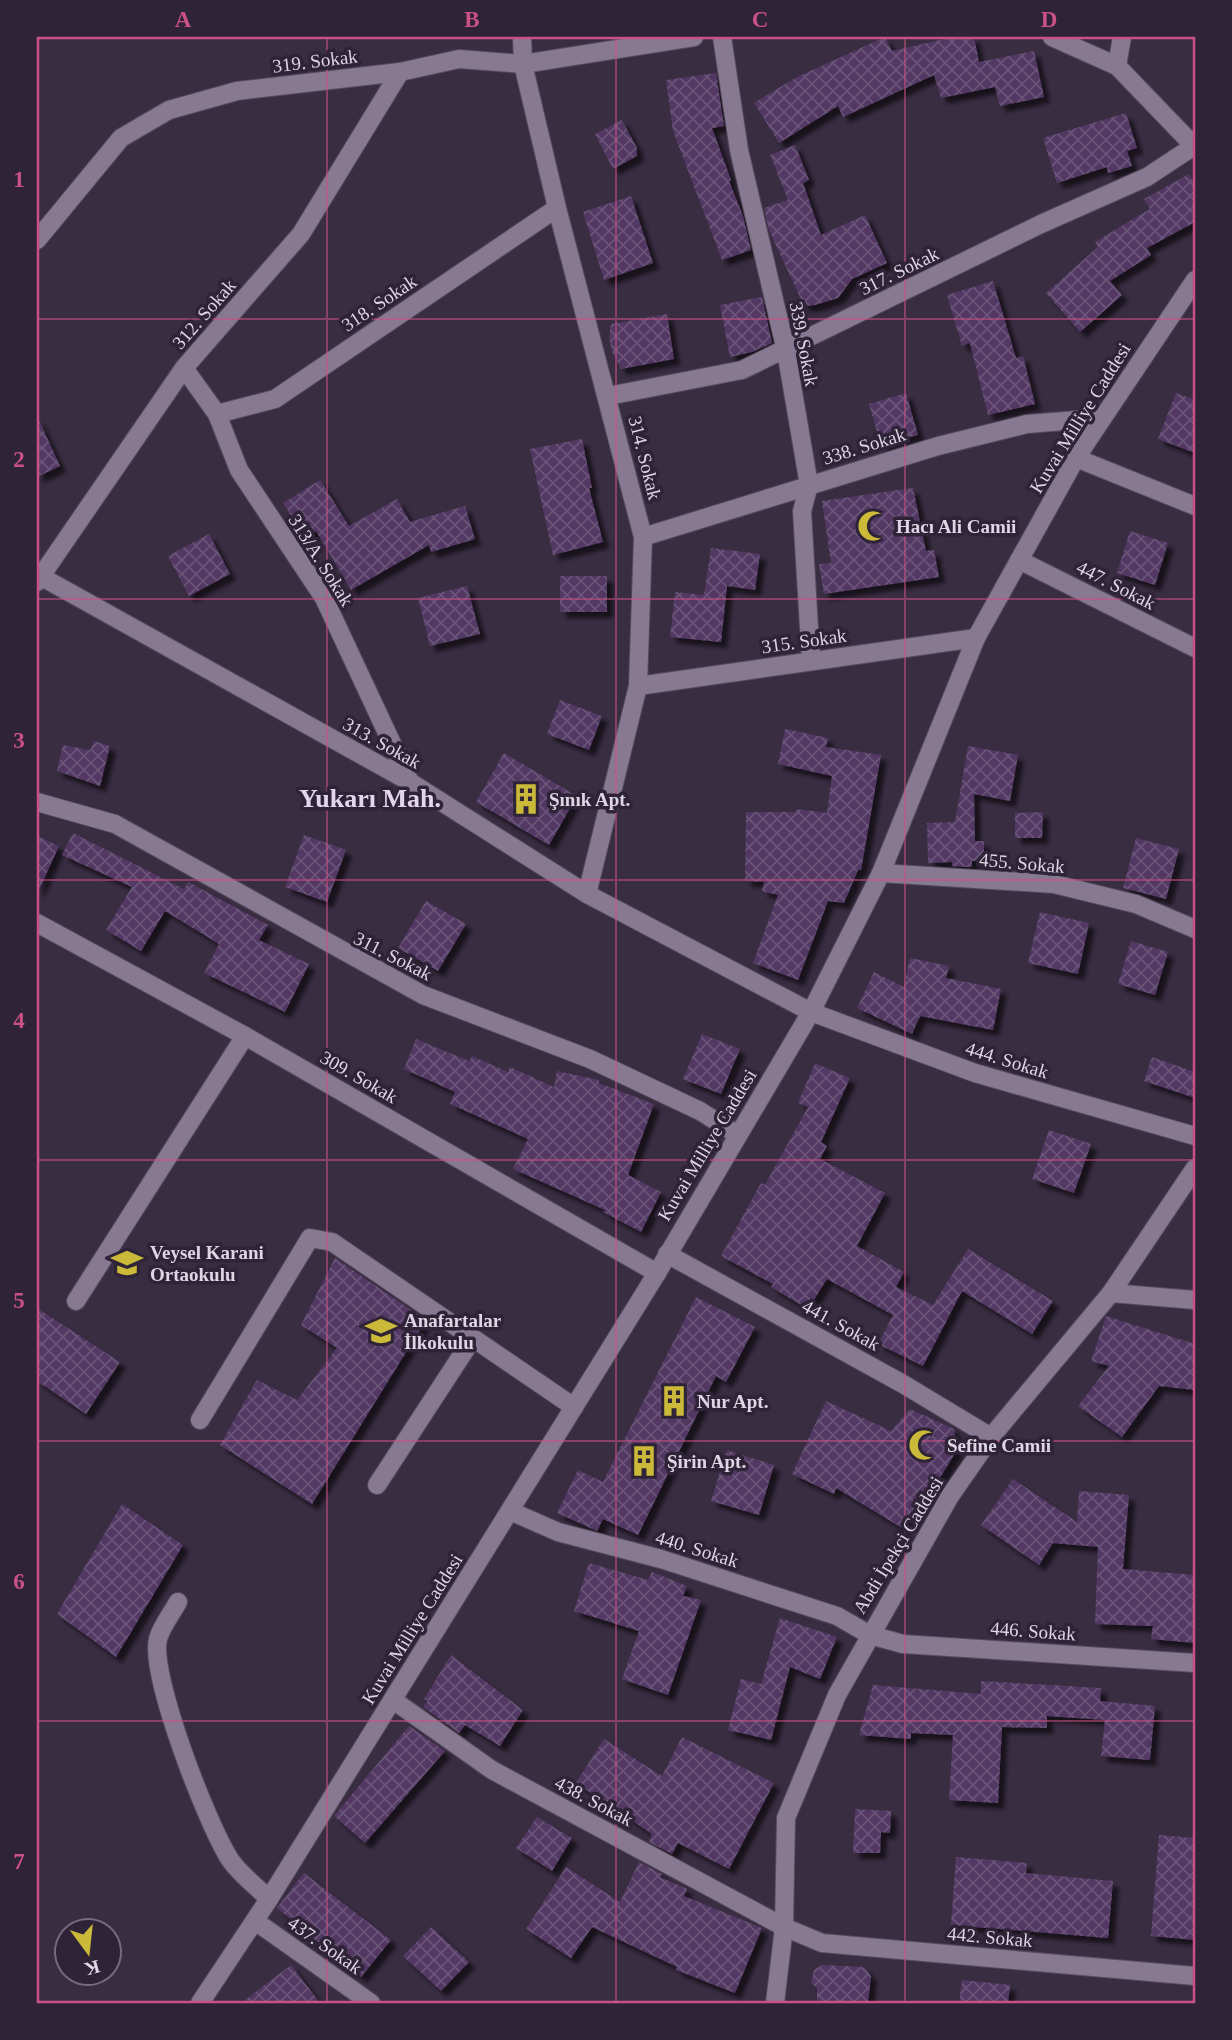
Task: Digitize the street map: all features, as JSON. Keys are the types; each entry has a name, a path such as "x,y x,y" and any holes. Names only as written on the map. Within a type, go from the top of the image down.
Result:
{"street":[{"name":"314. Sokak","path":"522,37 523,64 557,208 643,537 638,686 587,894"},
{"name":"319. Sokak","path":"37,240 121,138 169,110 237,91 400,72 459,59 523,64 694,37"},
{"name":"339. Sokak","path":"722,37 739,150 786,351 809,485 802,511 811,661"},
{"path":"1052,37 1117,66 1195,146"},
{"path":"1117,66 1122,37"},
{"name":"312. Sokak","path":"39,579 184,368 301,234 400,72"},
{"name":"317. Sokak","path":"608,396 742,370 786,351 1041,224 1147,177 1195,146"},
{"name":"318. Sokak","path":"217,414 275,399 557,208"},
{"name":"Kuvai Milliye Caddesi","path":"200,2003 269,1899 657,1273 811,1012 881,873 976,638 1076,458 1195,280"},
{"name":"313/A. Sokak","path":"184,368 217,414 239,470 324,598 410,782"},
{"name":"338. Sokak","path":"643,537 925,449 1027,424 1102,418"},
{"path":"1076,458 1195,506"},
{"name":"447. Sokak","path":"1018,560 1195,648"},
{"name":"313. Sokak","path":"39,579 410,782 587,894 811,1012"},
{"name":"315. Sokak","path":"638,686 976,638"},
{"name":"311. Sokak","path":"37,802 116,824 423,995 590,1059 700,1111 738,1135"},
{"name":"455. Sokak","path":"881,873 923,878 1054,884 1136,904 1195,929"},
{"name":"309. Sokak","path":"37,923 245,1036 657,1273"},
{"name":"444. Sokak","path":"811,1012 975,1073 1195,1136"},
{"path":"76,1301 245,1036"},
{"name":"Abdi İpekçi Caddesi","path":"775,2003 784,1927 786,1818 837,1695 950,1496 991,1437 1111,1293 1195,1168"},
{"path":"201,1420 310,1238 332,1242 574,1407"},
{"name":"441. Sokak","path":"667,1254 902,1384 991,1437"},
{"path":"1111,1293 1195,1300"},
{"path":"377,1485 473,1338"},
{"name":"440. Sokak","path":"510,1511 558,1532 661,1559 837,1616 870,1635"},
{"path":"178,1602 157,1640 162,1682 172,1720 197,1788 231,1862 269,1899"},
{"name":"446. Sokak","path":"870,1635 903,1644 1195,1663"},
{"name":"438. Sokak","path":"393,1700 492,1770 784,1927"},
{"name":"437. Sokak","path":"255,1921 372,2003"},
{"name":"442. Sokak","path":"784,1927 822,1943 1195,1976"}],"building":[{"path":"885,37 892,51 953,37 974,37 979,62 1034,51 1044,97 1000,106 995,87 941,98 934,75 843,117 838,106 779,143 754,103 797,77"},
{"path":"716,73 724,126 712,128 743,216 751,250 722,260 673,131 666,80"},
{"path":"1126,113 1137,148 1127,151 1132,166 1108,173 1107,167 1057,183 1043,138"},
{"path":"622,120 637,148 637,156 613,169 595,134"},
{"path":"795,145 809,180 803,183 821,235 865,215 887,263 852,279 838,298 804,306 769,230 764,208 788,200 770,155"},
{"path":"1189,174 1195,185 1195,222 1147,248 1151,255 1110,281 1122,295 1080,332 1046,293 1098,247 1095,242 1150,209 1144,199"},
{"path":"631,196 653,263 604,280 583,212"},
{"path":"993,281 1016,358 1023,356 1035,404 988,415 970,343 962,346 947,295"},
{"path":"762,297 772,343 752,352 730,357 720,305"},
{"path":"667,314 674,359 621,369 609,338 611,324"},
{"path":"906,393 918,435 881,445 869,404"},
{"path":"1176,393 1195,400 1195,453 1158,439"},
{"path":"37,416 60,466 37,477"},
{"path":"582,439 592,488 589,488 603,542 553,555 530,449"},
{"path":"320,480 349,526 397,499 410,522 465,506 475,539 431,552 429,545 351,590 316,531 305,538 283,503"},
{"name":"Hacı Ali Camii","path":"913,488 926,551 934,550 939,577 824,594 819,564 831,563 822,501"},
{"path":"1130,531 1168,543 1155,585 1117,573"},
{"path":"209,534 230,574 189,596 168,556"},
{"path":"711,548 760,554 755,590 727,586 721,642 670,637 675,592 704,595"},
{"path":"560,576 607,576 607,612 560,612"},
{"path":"467,586 480,634 430,646 418,598"},
{"path":"560,700 602,716 589,750 547,734"},
{"path":"785,729 828,738 826,747 881,755 861,870 858,870 844,903 828,901 798,980 753,963 778,895 762,891 764,882 745,881 746,812 796,812 797,809 827,813 832,776 778,764"},
{"path":"94,741 110,746 100,786 57,771 63,745 90,750"},
{"path":"968,746 1018,755 1010,801 974,794 975,841 984,841 984,861 972,861 972,867 952,866 952,862 928,863 927,823 955,822"},
{"name":"Şınık Apt.","path":"504,753 577,796 549,845 476,802"},
{"path":"1043,812 1042,838 1015,838 1015,813"},
{"path":"73,833 184,889 188,882 268,925 259,940 309,964 285,1012 204,973 219,944 165,911 141,951 106,930 132,887 62,855"},
{"path":"304,835 346,850 327,902 285,887"},
{"path":"37,836 59,846 37,894"},
{"path":"1136,838 1179,849 1166,899 1123,888"},
{"path":"426,901 466,924 438,971 398,948"},
{"path":"1040,912 1089,923 1078,974 1028,963"},
{"path":"1131,941 1168,952 1155,995 1118,984"},
{"path":"910,958 949,966 946,978 1001,989 993,1030 920,1016 912,1034 857,1008 874,972 904,987"},
{"path":"702,1034 740,1049 721,1094 683,1079"},
{"path":"416,1039 469,1061 472,1056 508,1072 510,1067 554,1087 557,1071 599,1080 599,1083 654,1104 628,1175 661,1192 641,1232 603,1212 605,1210 513,1169 528,1139 450,1104 455,1092 404,1069"},
{"path":"1152,1057 1195,1072 1195,1098 1144,1081"},
{"path":"815,1063 850,1078 821,1142 827,1146 820,1159 885,1193 857,1246 904,1272 896,1287 933,1305 968,1249 1053,1301 1032,1334 962,1291 923,1366 878,1344 893,1315 827,1279 808,1309 771,1287 773,1284 721,1256 761,1183 765,1185 808,1107 798,1103"},
{"path":"1049,1130 1091,1144 1074,1193 1032,1179"},
{"path":"335,1258 426,1320 312,1504 220,1445 257,1380 297,1400 337,1348 301,1325"},
{"path":"696,1297 755,1327 726,1382 716,1376 638,1535 603,1519 597,1531 557,1513 578,1470 603,1482"},
{"path":"37,1308 120,1362 86,1414 37,1381"},
{"path":"1106,1316 1195,1344 1195,1390 1159,1386 1122,1437 1078,1406 1109,1366 1091,1361"},
{"path":"826,1401 891,1431 910,1409 954,1429 957,1450 938,1481 933,1478 902,1528 836,1488 834,1494 792,1474"},
{"path":"727,1450 774,1465 759,1515 711,1501"},
{"path":"1013,1479 1077,1522 1079,1491 1129,1495 1123,1569 1195,1575 1195,1643 1151,1639 1153,1626 1095,1624 1098,1547 1053,1543 1039,1565 981,1525"},
{"path":"122,1504 183,1545 116,1657 57,1614"},
{"path":"589,1563 648,1580 652,1572 687,1586 683,1596 701,1600 668,1695 622,1679 639,1631 574,1611"},
{"path":"780,1618 837,1637 820,1679 790,1667 771,1740 728,1730 741,1679 761,1684"},
{"path":"451,1655 523,1710 500,1746 465,1725 459,1733 423,1707 428,1701 424,1699"},
{"path":"981,1681 1101,1688 1100,1701 1155,1706 1150,1760 1101,1756 1105,1720 1047,1716 1047,1728 1002,1727 998,1803 949,1800 953,1735 911,1733 911,1739 859,1735 873,1685 981,1694"},
{"path":"409,1726 445,1751 365,1843 334,1816"},
{"path":"682,1737 774,1783 729,1869 678,1843 672,1854 649,1842 652,1834 576,1783 604,1739 662,1776"},
{"path":"855,1809 891,1811 890,1833 881,1832 880,1853 853,1853"},
{"path":"537,1817 572,1838 552,1871 516,1848"},
{"path":"1159,1835 1195,1838 1195,1940 1151,1936"},
{"path":"956,1857 1027,1863 1026,1873 1113,1881 1108,1938 951,1925"},
{"path":"639,1862 662,1874 660,1877 687,1889 684,1896 762,1928 735,1993 676,1970 677,1967 592,1927 571,1958 526,1929 566,1867 620,1902"},
{"path":"304,1873 391,1940 361,1977 277,1908"},
{"path":"431,1927 469,1962 441,1991 403,1956"},
{"path":"291,1965 320,2003 241,2003"},
{"path":"822,1965 864,1967 871,1976 868,2003 817,2003 817,1988 811,1983 814,1970"},
{"path":"962,1980 1010,1985 1008,2003 959,2003"}],"place":[{"name":"Hacı Ali Camii","path":"873,526"},
{"name":"Şınık Apt.","path":"526,799"},
{"name":"Veysel Karani Ortaokulu","path":"127,1263"},
{"name":"Anafartalar İlkokulu","path":"381,1331"},
{"name":"Nur Apt.","path":"674,1401"},
{"name":"Sefine Camii","path":"924,1445"},
{"name":"Şirin Apt.","path":"644,1461"}],"district":[{"name":"Yukarı Mah.","path":"370,798"}]}
